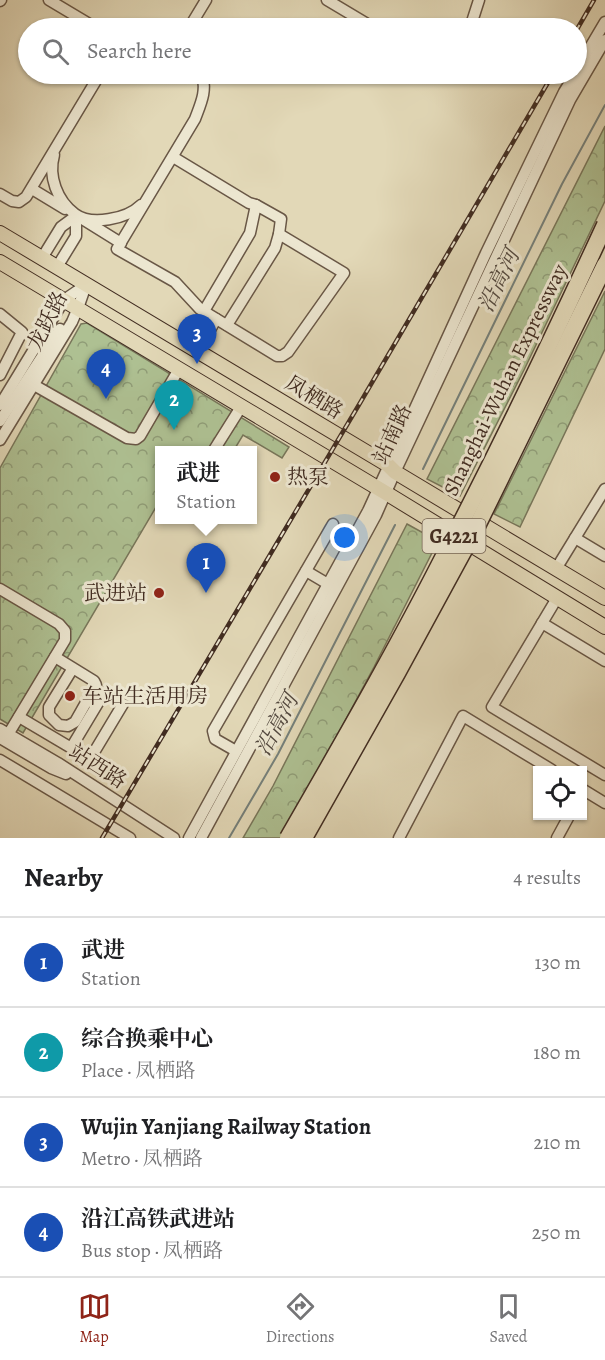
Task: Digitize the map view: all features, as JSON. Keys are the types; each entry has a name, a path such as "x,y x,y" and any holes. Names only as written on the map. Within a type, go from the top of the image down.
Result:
{"highway":[{"name":"Shanghai-Wuhan Expressway","path":"288,838 442,561 605,225"},
{"name":"Shanghai-Wuhan Expressway","path":"304,838 477,526 605,265"}],"main road":[{"name":"凤栖路","path":"0,233 605,598"},
{"path":"0,262 605,627"}],"street":[{"path":"49,0 79,18"},
{"path":"195,18 206,0"},
{"path":"327,0 357,18"},
{"path":"473,18 479,0"},
{"name":"站南路","path":"587,53 605,22"},
{"name":"站南路","path":"587,71 605,40"},
{"path":"0,194 19,202 26,197 94,84"},
{"path":"203,84 204,96 195,119 117,249 175,282 204,311 277,356 282,356 288,352 344,273 279,234"},
{"name":"站南路","path":"201,838 376,515 391,468 486,253 569,84"},
{"name":"站南路","path":"391,468 579,84"},
{"path":"55,149 51,164 58,195 76,216 91,220 107,220 126,216 149,197"},
{"path":"173,157 249,203 281,219 274,248 227,325"},
{"path":"32,189 121,243"},
{"path":"204,311 250,233 256,205"},
{"path":"42,258 61,227 76,216"},
{"path":"57,267 76,236 76,216"},
{"name":"龙跃路","path":"0,405 86,285"},
{"name":"龙跃路","path":"0,440 72,322 72,305 86,285"},
{"path":"0,421 72,305"},
{"path":"0,314 22,332 0,375"},
{"path":"198,352 216,318"},
{"path":"34,385 127,438 136,439 140,436 179,369"},
{"path":"217,446 241,407"},
{"path":"556,569 605,489"},
{"name":"站南路","path":"189,838 328,584 382,491"},
{"path":"237,751 216,739 213,731 333,524"},
{"path":"575,538 605,556"},
{"path":"306,571 328,584"},
{"path":"0,589 60,624 65,631 65,640 19,717 3,733"},
{"path":"557,598 492,707 605,775"},
{"path":"542,623 605,660"},
{"path":"55,657 73,668 94,681 96,685 75,722 68,726 59,725 49,715 49,707 73,668"},
{"path":"19,717 71,748 90,759 123,704 104,693 71,748"},
{"path":"399,838 463,716 544,766"},
{"name":"站西路","path":"3,733 58,763 174,838"},
{"path":"0,760 130,838"},
{"path":"587,792 605,803"},
{"path":"557,838 567,820"}],"green space":[{"path":"605,126 605,201 524,370 460,496 427,479"},
{"path":"605,291 605,349 520,527 494,514"},
{"path":"87,323 289,447 282,458 243,435 236,446 155,446 155,509 23,733 0,719 0,468 81,324"},
{"path":"407,524 438,541 374,667 282,838 243,838 273,786"}],"waterway":[{"name":"沿高河","path":"423,469 562,184 605,105"},
{"name":"沿高河","path":"229,838 278,754 395,525"}],"railway":[{"path":"584,18 594,0"},
{"path":"102,838 547,84"}],"place":[{"name":"Wujin Yanjiang Railway Station","path":"197,364"},
{"name":"沿江高铁武进站","path":"106,399"},
{"name":"综合换乘中心","path":"174,430"},
{"name":"热泵","path":"275,477"},
{"name":"武进站","path":"159,593"},
{"name":"武进","path":"206,593"},
{"name":"车站生活用房","path":"70,696"}]}
